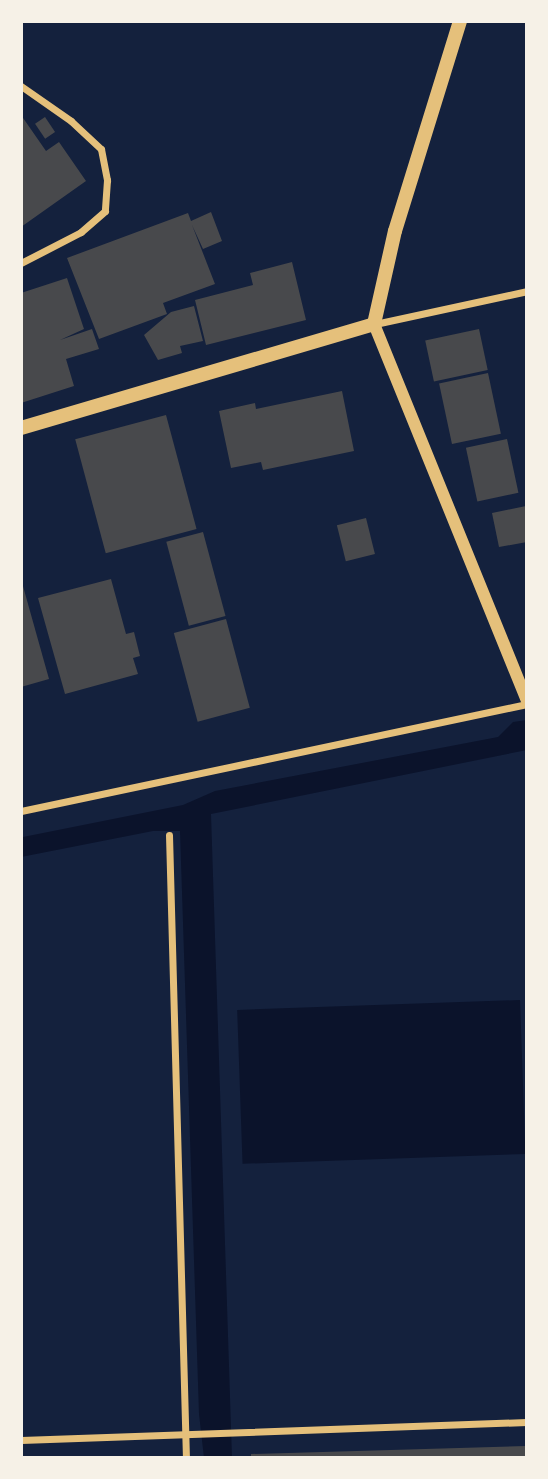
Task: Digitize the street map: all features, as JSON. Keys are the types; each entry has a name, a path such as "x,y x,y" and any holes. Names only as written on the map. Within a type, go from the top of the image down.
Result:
{"main road":[{"path":"21,428 374,324 395,231 460,21"}],"street":[{"path":"21,86 71,121 101,149 107,180 105,211 81,232 21,263"},
{"path":"23,810 527,702 374,324 527,291"},
{"path":"169,835 186,1458"},
{"path":"21,1440 527,1422"}],"water":[{"path":"527,720 527,750 211,814 232,1458 204,1458 199,1414 180,831 153,831 21,857 21,828 23,837 183,805 215,791 498,737 513,722"},
{"path":"520,1000 525,1154 243,1164 237,1010"}],"building":[{"path":"21,115 46,151 59,142 86,181 21,227"},
{"path":"45,117 55,132 45,139 35,124"},
{"path":"211,212 222,241 203,249 192,225 215,284 163,303 167,314 99,339 67,258 188,213 191,221"},
{"path":"292,262 306,320 206,345 195,300 253,285 250,273"},
{"path":"67,278 84,329 60,340 92,329 99,349 66,359 74,386 21,403 21,293"},
{"path":"194,306 203,341 180,346 182,353 158,360 144,335 171,312"},
{"path":"479,329 488,370 434,382 425,340"},
{"path":"488,373 501,434 452,444 439,383"},
{"path":"342,391 354,451 263,470 261,462 231,468 219,411 255,403 256,409"},
{"path":"166,415 197,529 106,553 75,439"},
{"path":"507,439 518,493 477,502 466,448"},
{"path":"526,506 527,542 499,547 492,513"},
{"path":"366,518 375,554 346,561 337,525"},
{"path":"203,532 226,616 189,626 166,542"},
{"path":"21,579 49,679 21,687"},
{"path":"111,579 126,634 134,632 140,656 133,658 138,674 65,694 38,598"},
{"path":"226,619 250,708 198,722 174,633"},
{"path":"526,1446 526,1458 251,1458 251,1454"}]}
